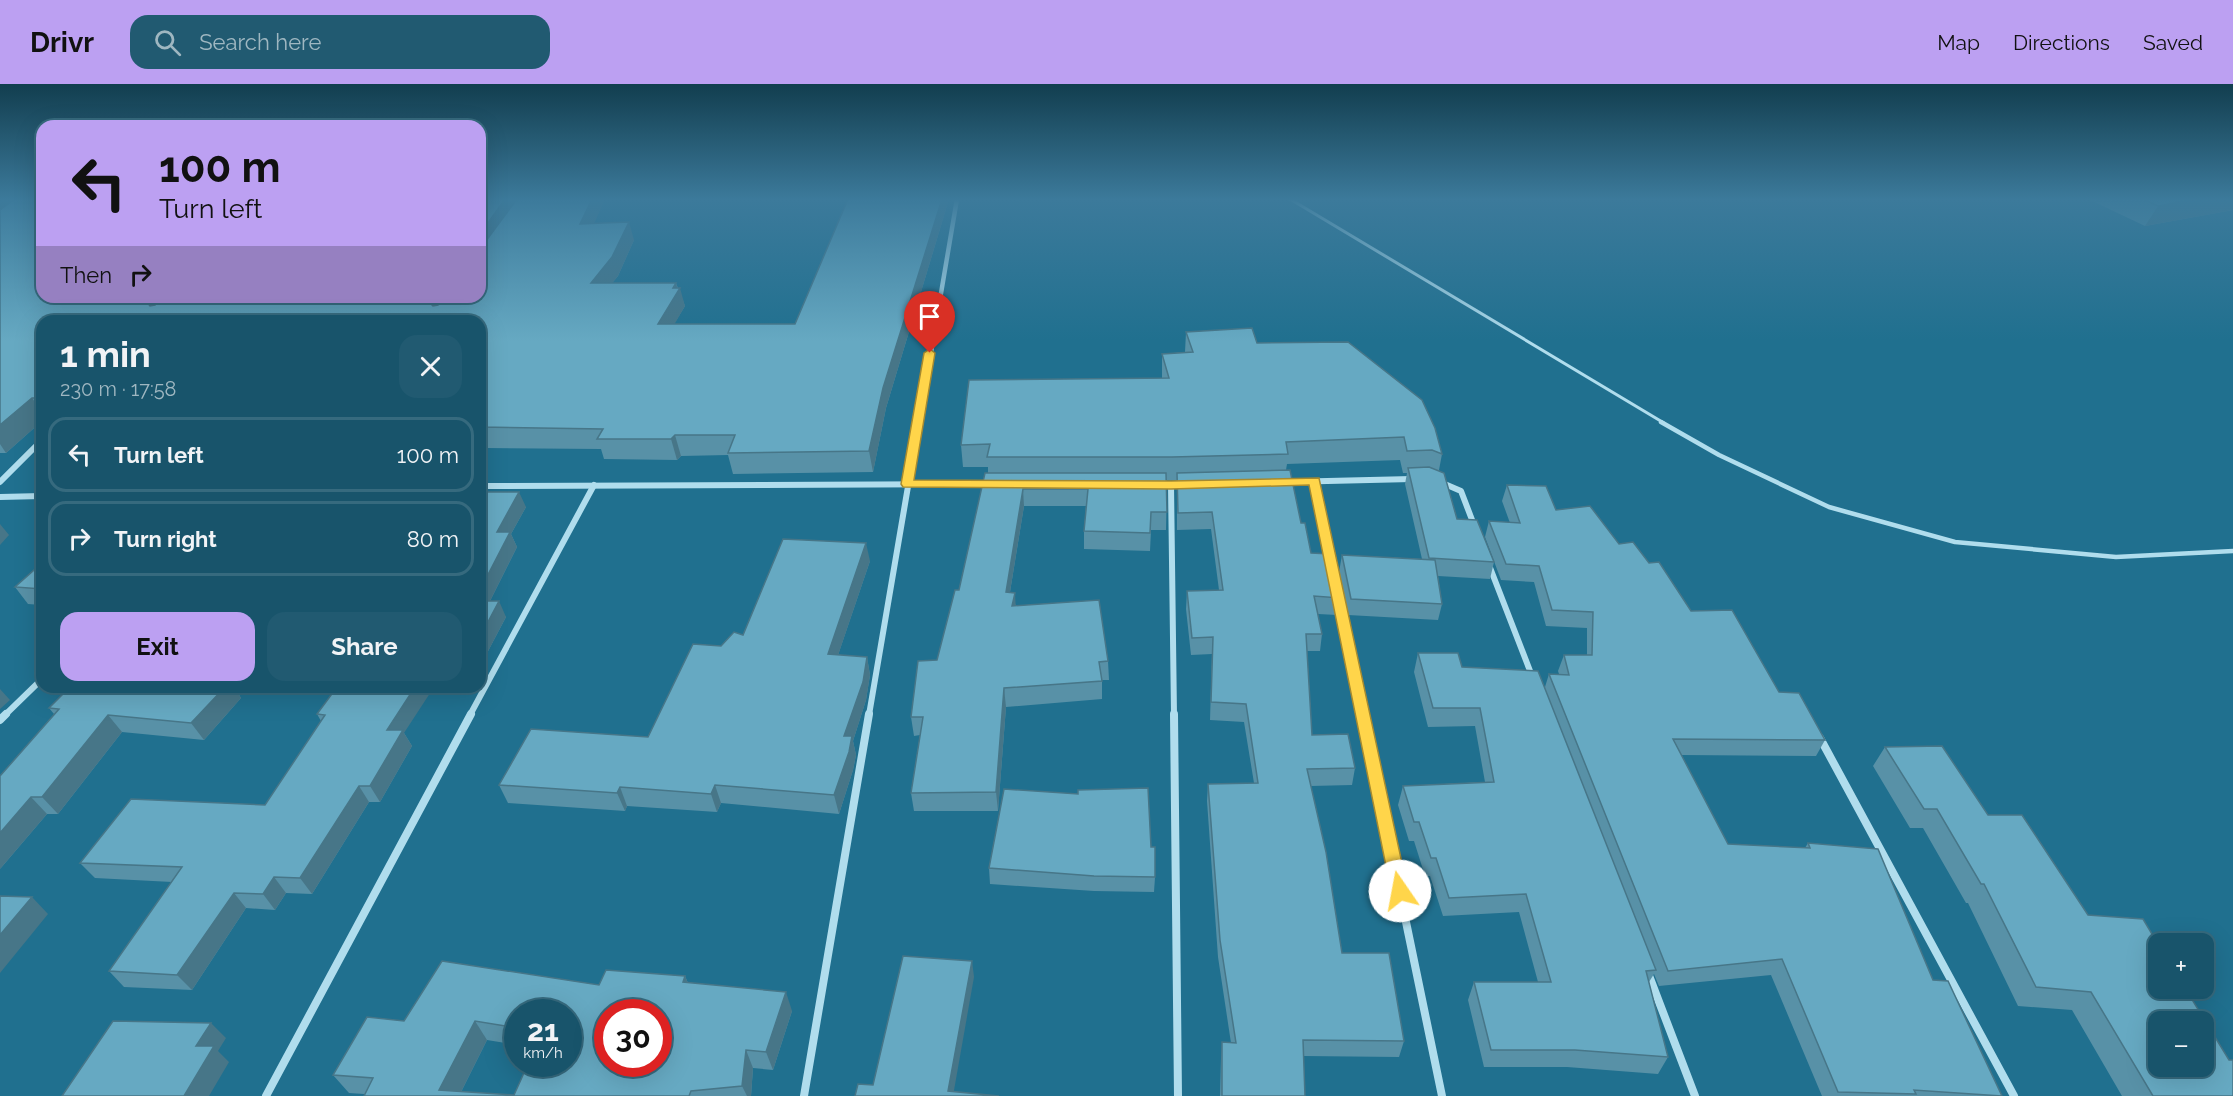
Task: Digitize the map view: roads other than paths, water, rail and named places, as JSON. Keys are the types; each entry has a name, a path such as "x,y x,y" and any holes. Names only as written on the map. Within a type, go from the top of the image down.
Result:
{"street":[{"path":"804,1096 949,246"},
{"path":"0,482 36,446"},
{"path":"1281,482 1416,479"},
{"path":"1315,481 1334,574"},
{"path":"1436,481 1461,491 1478,535"},
{"path":"486,486 991,484"},
{"path":"1147,485 1193,484"},
{"path":"486,686 594,485"},
{"path":"1171,485 1178,1096"},
{"path":"0,497 36,496"},
{"path":"1486,557 1538,689"},
{"path":"1336,585 1442,1096"},
{"path":"0,720 36,685"},
{"path":"266,1096 482,693"},
{"path":"1816,731 2014,1096"},
{"path":"1644,964 1695,1096"}],"lane":[{"path":"1368,246 1658,421 1719,455 1829,507 1955,542 2116,557 2233,551"}]}
